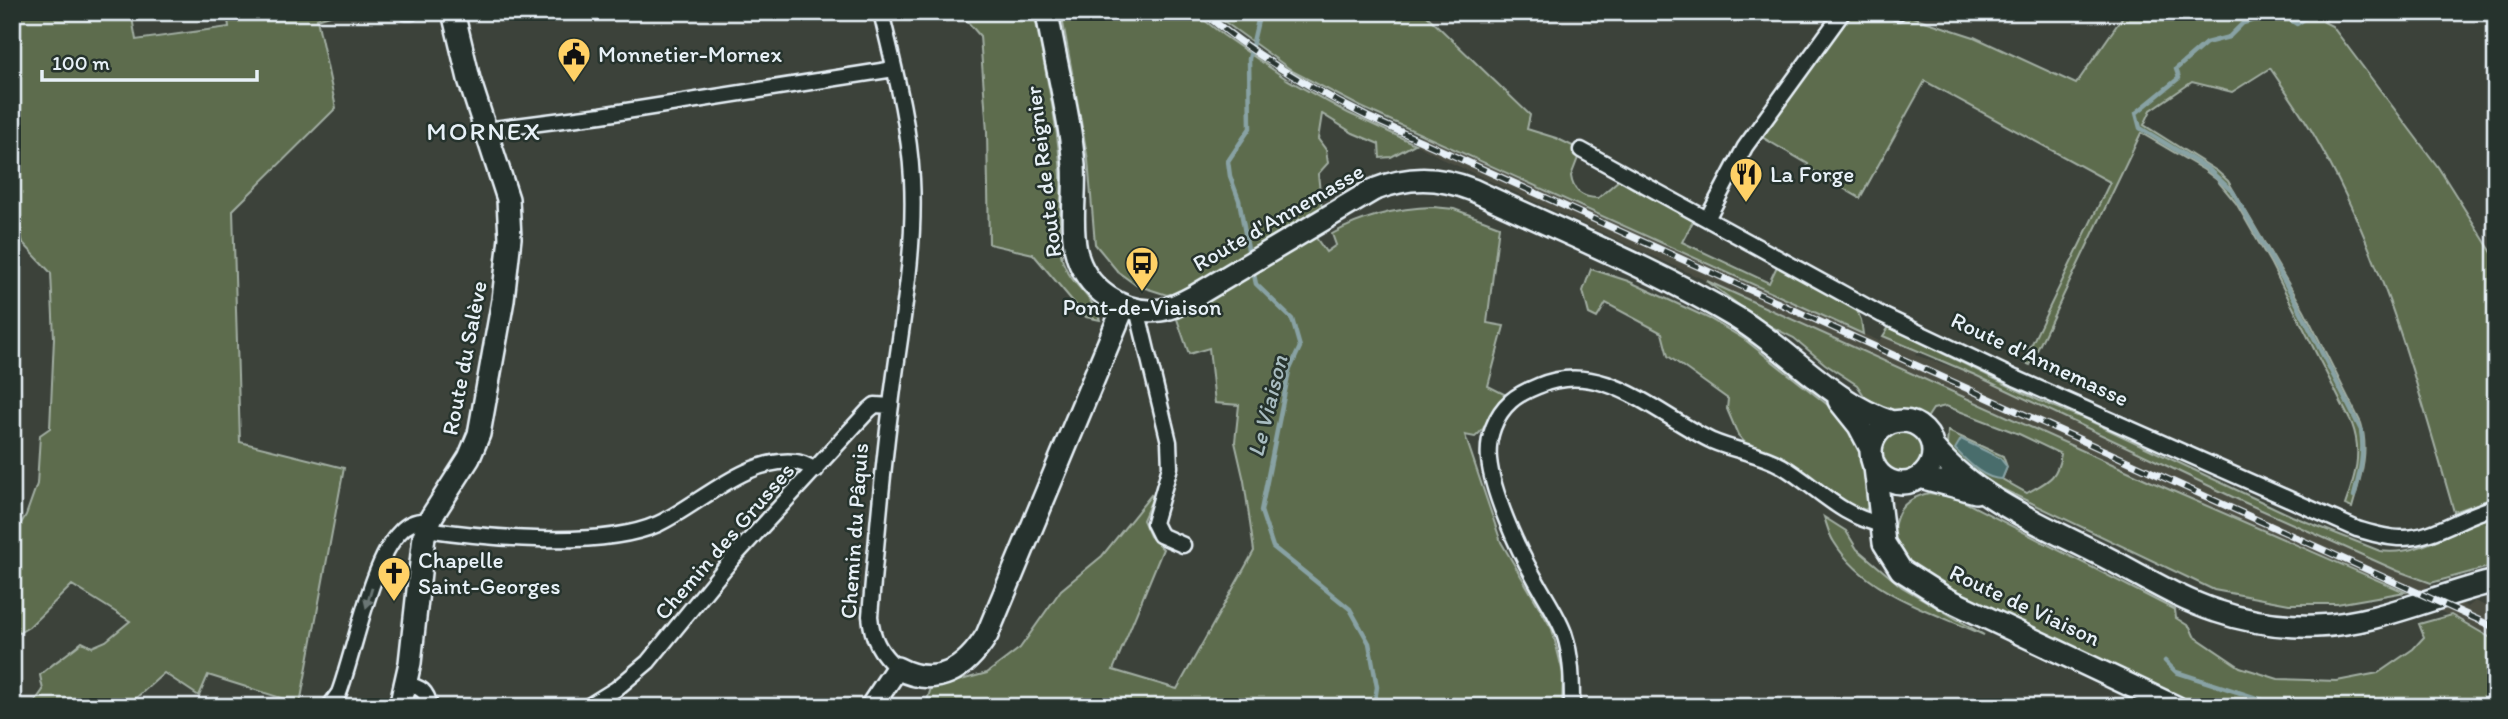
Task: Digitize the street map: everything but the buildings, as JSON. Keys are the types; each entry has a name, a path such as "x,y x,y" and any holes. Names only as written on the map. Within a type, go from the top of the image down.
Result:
{"main road":[{"name":"Route du Salève","path":"400,707 406,684 421,552 428,525 469,458 479,434 505,288 510,238 509,208 461,49 453,12"},
{"name":"Route de Reignier","path":"1046,12 1074,166 1076,253 1084,271 1097,289 1130,307"},
{"name":"Route d'Annemasse","path":"1130,307 1160,310 1195,296 1361,196 1390,183 1417,178 1454,183 1711,304 1764,336 1826,386 1870,413 1892,422 1905,421 1917,425 1927,434 1933,447 1982,492 2152,582 2213,611 2254,621 2292,626 2339,624 2391,613 2496,582"},
{"path":"871,707 897,668 918,677 947,673 971,658 988,635 1130,307"},
{"name":"Route d'Annemasse","path":"1826,386 1858,426 1881,475 1901,483 1916,479 1941,481 1971,492 1982,492"},
{"path":"1873,458 1877,432 1892,422"},
{"path":"1881,524 1899,496 1931,464 1933,447"},
{"name":"Route de Viaison","path":"1873,458 1879,485 1881,524 1888,553 1900,570 1945,598 2176,707"}],"street":[{"path":"406,12 412,12"},
{"name":"Chemin du Pâquis","path":"881,12 910,148 912,223 908,283 891,406 870,616 878,647 897,668"},
{"path":"1707,219 1745,148 1843,12"},
{"path":"486,131 894,69"},
{"name":"Route d'Annemasse","path":"1581,150 1895,321 2026,383 2357,529 2400,538 2414,537 2429,534 2482,510 2496,508"},
{"path":"1130,307 1169,442 1168,475 1154,523 1160,535 1183,545"},
{"path":"1572,707 1570,661 1563,632 1521,551 1499,498 1492,471 1489,450 1492,430 1501,411 1517,395 1546,383 1574,377 1611,386 1636,397 1713,441 1756,454 1782,466 1854,517 1881,524"},
{"name":"Chemin des Grusses","path":"587,707 615,689 648,662 733,558 869,410 875,405 891,406"},
{"path":"329,707 339,693 375,579 388,548 396,536 410,524 428,525 476,536 600,538 654,526 680,513 727,481 769,464 799,462 816,470"},
{"path":"406,684 424,690 429,707"}],"shaded area":[{"path":"1422,135 1879,341 1883,336 1917,352 1915,355 1975,375 2239,500 2431,583 2426,588 2468,607 2475,601 2496,611 2496,641 2405,592 2389,590 1856,350 1447,161 1415,144"}],"green space":[{"path":"12,12 131,12 136,40 229,27 227,12 340,12 317,19 336,108 233,210 240,442 344,468 300,704 208,675 199,696 164,673 126,707 31,707 43,690 40,675 82,642 92,647 106,641 130,621 72,585 29,627 12,637 12,538 26,515 37,484 40,435 50,428 54,338 51,273 23,243 12,202"},
{"path":"959,12 1034,12 1054,114 1059,156 1059,231 1063,262 1071,278 1093,304 1100,320 1086,317 1033,254 989,244 987,132 980,36"},
{"path":"1061,12 1194,12 1288,80 1348,113 1415,144 1391,157 1380,158 1379,144 1353,133 1322,114 1318,139 1326,150 1328,163 1318,174 1322,210 1186,291 1167,295 1136,285 1118,272 1095,244 1088,160"},
{"path":"1211,12 1423,12 1530,115 1527,129 1556,138 1581,150 1571,176 1580,193 1598,198 1619,180 1640,193 1643,184 1697,214 1682,242 1769,283 1780,260 1856,308 1863,334 1361,107 1294,72"},
{"path":"1843,12 1897,12 1974,37 2076,84 2126,12 2336,12 2324,22 2332,26 2438,167 2496,259 2496,497 2454,512 2396,319 2359,225 2314,135 2270,68 2232,92 2192,82 2151,110 2144,125 2217,171 2228,181 2304,310 2364,434 2361,476 2352,508 2345,505 2355,475 2357,455 2352,424 2271,264 2236,203 2217,180 2204,170 2141,133 2030,365 2023,362 2110,182 1925,81 1860,198 1755,133"},
{"path":"1433,207 1454,209 1499,226 1487,323 1504,326 1488,386 1506,395 1480,433 1475,437 1465,435 1501,542 1552,629 1563,673 1562,707 925,707 931,688 987,673 1020,648 1061,590 1102,556 1151,495 1153,497 1143,520 1150,536 1163,549 1113,670 1177,689 1254,551 1244,481 1235,442 1239,405 1215,403 1209,348 1189,354 1177,319 1314,235 1326,252 1336,245 1332,234 1356,222 1394,211"},
{"path":"1591,269 1628,281 1710,319 1744,339 1833,409 1858,442 1861,464 1869,486 1870,506 1865,510 1858,507 1855,510 1780,458 1746,444 1738,435 1727,409 1728,399 1668,356 1662,333 1606,303 1597,318 1589,314 1583,291"},
{"path":"1707,281 2152,482 2405,592 2337,604 2289,604 2214,590 1998,487 1974,472 1952,452 1947,445 1948,431 2003,456 2007,467 2002,479 2027,493 2054,474 2061,454 2019,434 1946,406 1933,409 1927,418 1906,410 1891,411 1867,400 1857,385 1825,364 1794,338 1760,321"},
{"path":"1889,327 2040,401 2090,421 2292,516 2380,551 2417,548 2474,523 2496,517 2496,565 2431,583 2398,571 2239,500 1975,375 1883,336"},
{"path":"1902,429 1918,435 1924,451 1918,467 1902,473 1886,467 1880,451 1886,435"},
{"path":"1929,493 1957,498 2175,610 2176,618 2190,627 2194,636 2240,667 2278,679 2337,681 2378,673 2413,649 2424,637 2419,624 2451,615 2496,641 2496,707 2192,707 1914,574 1891,543 1900,510 1911,500"},
{"path":"1824,517 1846,531 1857,549 1902,587 1984,635 1901,599 1863,575 1847,560 1834,542"}],"water":[{"path":"1961,439 2000,458 2007,467 2002,479 1982,473 1965,459 1955,449"}],"waterway":[{"name":"Le Viaison","path":"1249,255 1239,200 1230,176 1228,161 1250,128 1249,59 1260,12"},
{"path":"2315,12 2297,24 2280,13 2243,23 2229,37 2206,43 2176,69 2179,78 2136,113 2140,128 2208,169 2233,192 2295,300 2361,430 2362,455 2354,496"},
{"name":"Le Viaison","path":"1253,270 1256,284 1292,319 1300,347 1289,371 1261,511 1273,547 1350,609 1369,643 1377,687 1374,707"},
{"path":"2165,661 2176,672 2284,707"}],"railway":[{"path":"1203,12 1282,70 1368,117 2496,628"}],"place":[{"name":"Monnetier-Mornex","path":"574,84"},
{"name":"La Forge","path":"1746,204"},
{"name":"Pont-de-Viaison","path":"1142,293"},
{"name":"Chapelle Saint-Georges","path":"394,603"}],"district":[{"name":"MORNEX","path":"484,131"}]}
